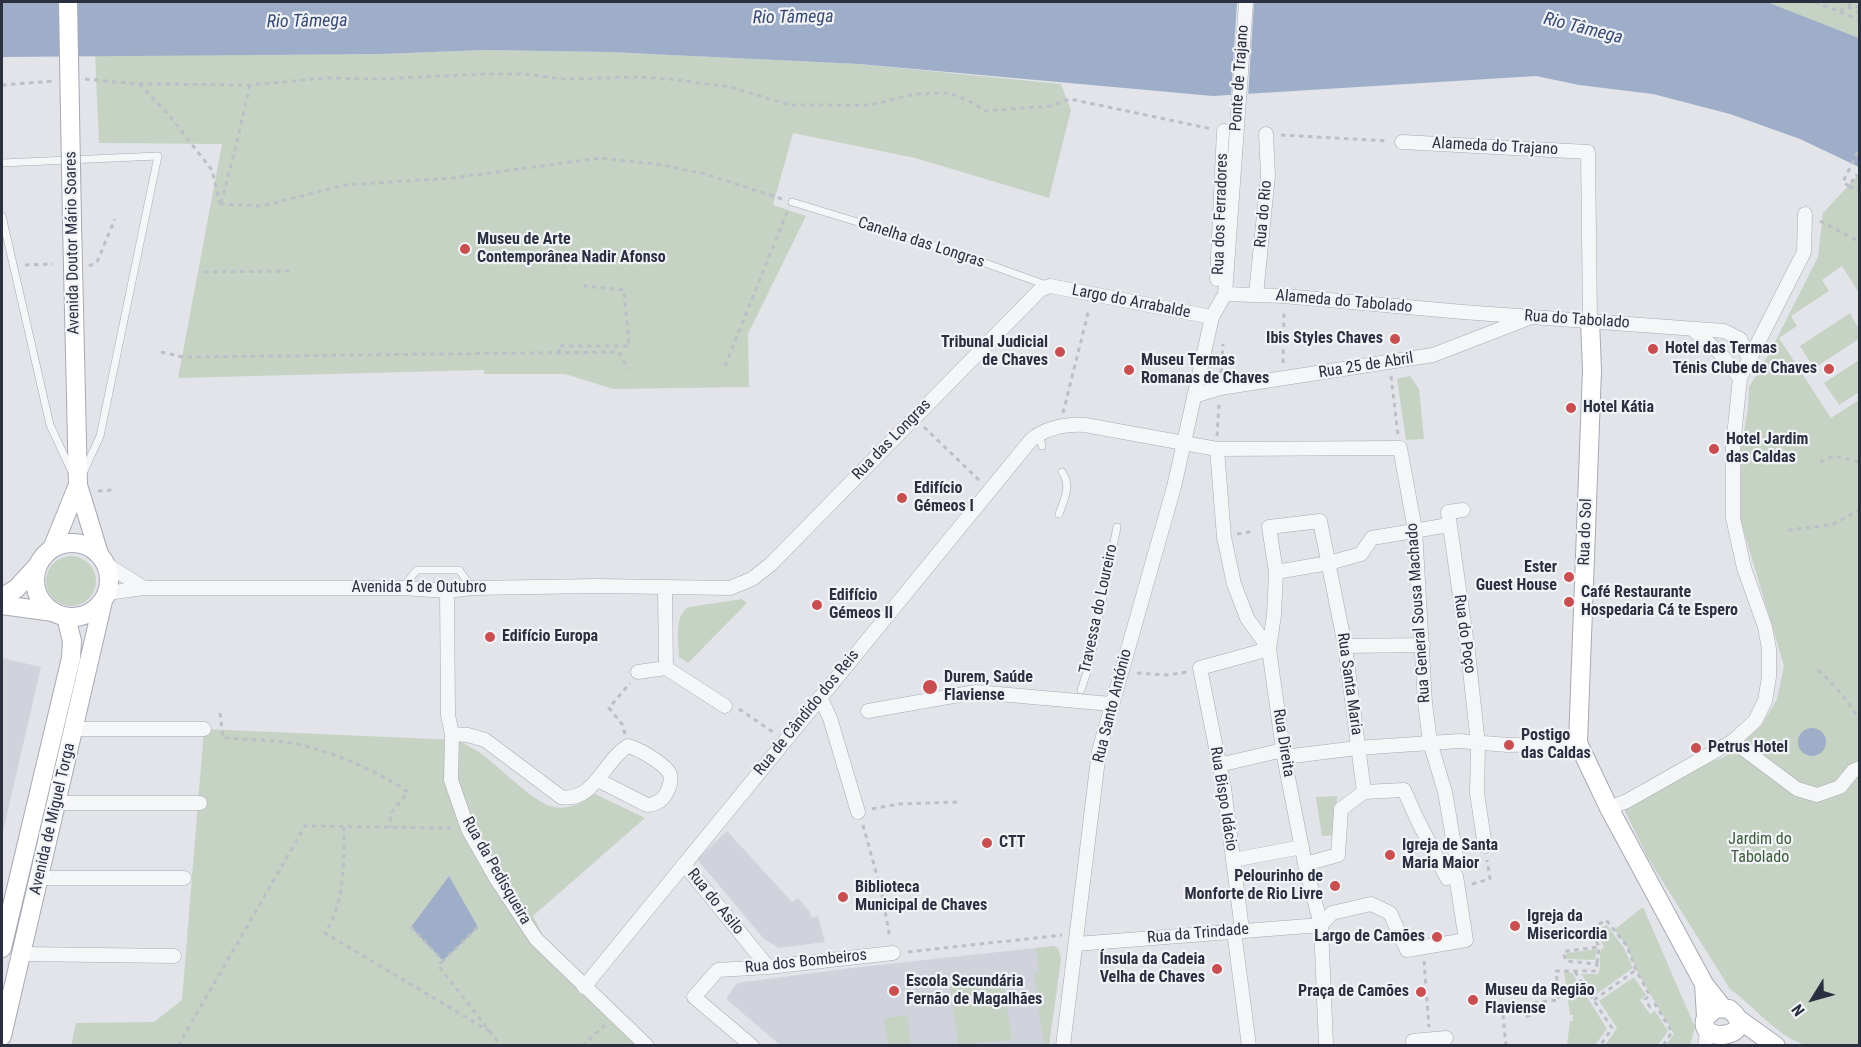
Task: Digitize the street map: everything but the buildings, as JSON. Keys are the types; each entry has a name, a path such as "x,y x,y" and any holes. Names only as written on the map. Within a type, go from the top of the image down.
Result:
{"main road":[{"name":"Avenida Doutor Mário Soares","path":"68,2 78,485 103,559"},
{"name":"Rua do Sol","path":"1578,743 1592,370 1590,320"},
{"name":"Avenida Doutor Mário Soares","path":"52,549 78,485"},
{"path":"2,597 16,589 52,549 63,544 76,543 88,546 103,559 109,573 106,597 87,614 77,617 2,605"},
{"path":"38,566 35,576 36,586 45,605 59,614"},
{"name":"Avenida de Miguel Torga","path":"2,1036 106,597"},
{"name":"Avenida de Miguel Torga","path":"2,948 71,658 72,641 59,614"},
{"path":"1578,743 1609,808 1704,984 1730,1013 1738,1026 1715,1037"},
{"path":"1704,984 1715,1037"},
{"path":"1715,1037 1716,1008 1730,1013 1772,1044"},
{"path":"1715,1037 1772,1044"}],"street":[{"name":"Ponte de Trajano","path":"1225,294 1246,2"},
{"name":"Rua dos Ferradores","path":"1224,131 1217,279 1225,294"},
{"name":"Rua do Rio","path":"1256,295 1268,175 1266,134"},
{"name":"Alameda do Trajano","path":"1402,142 1588,152 1590,320"},
{"path":"1609,808 1627,801 1733,741 1755,722 1765,701 1769,676 1769,649 1765,627 1744,568 1733,518 1733,446 1740,378 1804,252 1805,214"},
{"name":"Largo do Arrabalde","path":"1050,286 1212,317"},
{"name":"Rua das Longras","path":"730,588 752,579 771,564 1034,295 1050,286"},
{"name":"Alameda do Tabolado","path":"1225,294 1284,296 1463,312"},
{"name":"Largo do Arrabalde","path":"1183,443 1212,317 1225,294"},
{"name":"Rua do Tabolado","path":"1463,312 1724,332 1740,339 1750,361"},
{"path":"1463,312 1471,319 1474,327 1474,334 1470,341"},
{"name":"Rua 25 de Abril","path":"1194,396 1220,388 1433,355 1534,316"},
{"path":"1692,329 1719,352 1740,378"},
{"path":"1060,426 1085,425 1216,449 1400,448"},
{"name":"Rua de Cândido dos Reis","path":"584,987 990,490 1037,440 1060,426"},
{"name":"Rua Santo António","path":"1063,1046 1099,751 1174,487 1183,443"},
{"name":"Rua General Sousa Machado","path":"1400,448 1416,530 1425,704 1430,742 1445,792 1456,856"},
{"name":"Rua Direita","path":"1216,449 1224,537 1234,584 1247,618 1269,649 1284,754 1305,864 1321,925 1326,1046"},
{"path":"1276,572 1329,563 1361,554 1372,538 1449,525 1448,512 1463,510"},
{"name":"Rua Santa Maria","path":"1269,527 1320,521 1345,646 1364,792"},
{"name":"Rua do Poço","path":"1449,525 1468,652 1478,744 1478,793 1485,846"},
{"path":"1269,527 1276,572 1275,615 1269,649"},
{"path":"103,559 144,588"},
{"name":"Avenida 5 de Outubro","path":"106,597 144,588 402,588 447,591 472,588 598,586 730,588"},
{"path":"665,588 666,668"},
{"name":"Rua da Pedisqueira","path":"447,591 448,715 452,734 451,780 468,829 497,880 536,939 647,1046"},
{"path":"1345,646 1423,645"},
{"name":"Rua Bispo Idácio","path":"1249,1046 1233,860 1219,765 1200,668 1269,649"},
{"path":"638,672 666,668 725,706"},
{"path":"868,711 976,692 1111,704"},
{"path":"820,698 830,718 858,812"},
{"path":"74,729 204,729"},
{"path":"452,734 468,735 485,741 561,797 571,799 579,796 598,780 618,752 628,746 639,749 668,771 670,782 664,797 656,804 647,805 598,780"},
{"path":"1219,765 1284,754 1430,742 1459,741 1508,745 1578,743"},
{"path":"1733,741 1797,789 1818,795 1840,787 1853,771 1860,768"},
{"path":"1305,864 1338,855 1341,809 1364,792 1404,790 1447,878 1456,876 1466,940 1407,950 1390,913 1371,904 1332,913 1321,925"},
{"path":"57,803 200,803"},
{"path":"1233,860 1302,847"},
{"name":"Rua do Asilo","path":"684,864 768,967"},
{"path":"39,878 184,878"},
{"name":"Rua da Trindade","path":"1077,938 1321,925"},
{"name":"Rua dos Bombeiros","path":"744,1043 694,997 718,970 768,967 893,953"},
{"path":"21,954 174,956"},
{"path":"1414,1046 1413,1041 1446,1038"}],"lane":[{"path":"2,163 158,156 100,436 78,485"},
{"name":"Canelha das Longras","path":"792,202 946,249 1050,286"},
{"path":"2,216 51,425 78,485"},
{"path":"1059,514 1067,491 1067,483 1062,472"},
{"name":"Travessa do Loureiro","path":"1081,690 1089,666 1114,529"},
{"path":"402,588 417,570 435,569 459,570 472,588"}],"path":[{"path":"1815,2 1860,20"},
{"path":"1839,11 1851,4 1860,10"},
{"path":"84,78 140,84 250,85 325,78 378,80 484,74 524,74 565,79 640,77 730,87 790,105 870,105 903,96 932,92 949,93 986,111 1051,106 1070,99"},
{"path":"2,85 63,80"},
{"path":"140,84 168,114 212,170 220,204"},
{"path":"220,204 250,85"},
{"path":"1860,147 1843,182 1860,192"},
{"path":"220,204 262,206 345,185 452,178 600,158 663,165 705,174 792,202 725,366"},
{"path":"1849,186 1856,175 1860,177"},
{"path":"1805,214 1860,242"},
{"path":"89,266 97,262 115,219"},
{"path":"13,265 53,264"},
{"path":"204,272 292,271"},
{"path":"559,354 559,346 630,345 624,290 584,286"},
{"path":"1283,357 1284,296"},
{"path":"1060,426 1089,309"},
{"path":"161,352 183,357 619,352 628,369"},
{"path":"1390,362 1400,448"},
{"path":"914,418 990,490"},
{"path":"1820,462 1834,456 1860,462"},
{"path":"98,491 113,490"},
{"path":"1788,530 1831,525 1860,510"},
{"path":"1224,537 1269,527"},
{"path":"1818,670 1837,688 1860,723"},
{"path":"628,746 622,724 609,708 638,672"},
{"path":"1120,673 1178,673"},
{"path":"220,713 222,738 285,742 302,746 344,759 392,780 408,792 390,814 391,827"},
{"path":"747,714 785,740"},
{"path":"960,802 898,804 858,812 882,894 893,953 1077,938"},
{"path":"177,1046 305,826 468,829"},
{"path":"344,827 341,882 335,912 325,933 489,1031"},
{"path":"1458,887 1490,879 1485,846"},
{"path":"1506,1046 1502,1006 1559,1000 1556,970 1596,971 1599,947 1591,929 1606,920 1627,946 1636,970 1650,996 1645,999 1650,1007 1655,1004 1672,1032 1663,1046"},
{"path":"411,927 443,961"},
{"path":"478,927 438,965 501,1046"},
{"path":"1597,964 1566,962 1563,953 1599,947"},
{"path":"1423,948 1429,1039"},
{"path":"1594,1000 1636,970"},
{"path":"1575,971 1612,1028 1600,1046"},
{"path":"1526,1017 1541,1010 1542,1002"},
{"path":"582,1046 615,1016"}],"shaded area":[{"path":"2,658 41,667 2,836"},
{"path":"727,831 792,902 798,898 810,912 811,918 818,916 825,942 779,948 764,939 697,859"},
{"name":"Escola Secundária Fernão de Magalhães","path":"1053,946 1058,948 1061,959 1049,1045 780,1045 726,999 737,983"}],"green space":[{"path":"1767,2 1859,2 1859,38"},
{"path":"485,50 608,52 859,64 1061,84 1071,110 1049,198 915,158 793,133 773,205 806,216 748,334 749,387 613,389 565,374 484,374 484,370 178,378 222,144 99,143 95,55 382,54"},
{"name":"Jardim do Tabolado","path":"1859,174 1859,293 1842,266 1822,280 1829,291 1791,316 1797,326 1779,338 1831,418 1859,400 1859,1045 1814,1046 1788,1037 1730,989 1648,858 1619,799 1724,757 1761,726 1777,699 1784,666 1741,522 1741,448 1748,409 1749,387 1769,354 1818,257 1823,213"},
{"path":"1850,313 1859,329 1859,339 1814,368 1800,346"},
{"path":"1859,360 1859,392 1839,405 1824,383"},
{"path":"1410,376 1419,389 1424,439 1406,440 1397,379"},
{"path":"66,556 76,556 89,563 96,576 96,586 89,599 76,606 66,606 57,602 50,595 46,586 46,576 50,567 57,560"},
{"path":"742,599 747,603 688,663 679,657 678,629 684,611 689,607"},
{"path":"204,729 458,740 483,755 525,790 550,806 562,808 573,806 593,793 645,818 533,916 560,969 642,1045 71,1046 76,1023 154,1022 182,1000"},
{"path":"1337,796 1336,835 1322,836 1316,797"},
{"path":"1643,907 1695,1027 1690,1045 1666,1045 1674,1034 1636,970 1627,946 1614,930"},
{"path":"1607,925 1624,948 1633,968 1595,995 1581,974 1598,974 1600,952 1604,948 1596,930"},
{"path":"1053,946 1058,948 1061,959 1049,1045 1044,1045 1034,974 1039,973 1036,948"},
{"path":"1597,949 1595,960 1565,957 1567,953"},
{"path":"1564,972 1572,973 1607,1029 1595,1045 1567,1045 1573,1015 1570,1015"},
{"path":"1634,977 1646,995 1640,1000 1650,1014 1655,1011 1668,1031 1658,1045 1605,1045 1617,1028 1599,1001"},
{"path":"1003,980 1012,1040 958,1045 950,986"},
{"path":"907,1015 911,1045 888,1045 884,1018"}],"water":[{"name":"Rio Tâmega","path":"2,2 1767,2 1859,38 1859,167 1800,139 1730,114 1653,94 1579,85 1536,76 1213,96 859,64 608,52 485,50 382,54 2,57"},
{"path":"1812,728 1822,732 1826,742 1822,752 1812,756 1802,752 1798,742 1802,732"},
{"path":"449,876 478,927 443,961 411,927"}],"pier":[{"path":"1237,2 1254,2 1248,97 1231,98"}],"place":[{"name":"Museu de Arte Contemporânea Nadir Afonso","path":"465,249"},
{"name":"Ibis Styles Chaves","path":"1395,339"},
{"name":"Hotel das Termas","path":"1653,349"},
{"name":"Tribunal Judicial de Chaves","path":"1060,352"},
{"name":"Ténis Clube de Chaves","path":"1829,369"},
{"name":"Museu Termas Romanas de Chaves","path":"1129,370"},
{"name":"Hotel Kátia","path":"1571,408"},
{"name":"Hotel Jardim das Caldas","path":"1714,449"},
{"name":"Edifício Gémeos I","path":"902,498"},
{"name":"Ester Guest House","path":"1569,577"},
{"name":"Café Restaurante Hospedaria Cá te Espero","path":"1569,602"},
{"name":"Edifício Gémeos II","path":"817,605"},
{"name":"Edifício Europa","path":"490,637"},
{"name":"Durem, Saúde Flaviense","path":"930,687"},
{"name":"Postigo das Caldas","path":"1509,745"},
{"name":"Petrus Hotel","path":"1696,748"},
{"name":"CTT","path":"987,843"},
{"name":"Igreja de Santa Maria Maior","path":"1390,855"},
{"name":"Pelourinho de Monforte de Rio Livre","path":"1335,886"},
{"name":"Biblioteca Municipal de Chaves","path":"843,897"},
{"name":"Igreja da Misericordia","path":"1515,926"},
{"name":"Largo de Camões","path":"1437,937"},
{"name":"Ínsula da Cadeia Velha de Chaves","path":"1217,969"},
{"name":"Escola Secundária Fernão de Magalhães","path":"894,991"},
{"name":"Praça de Camões","path":"1421,992"},
{"name":"Museu da Região Flaviense","path":"1473,1000"}]}
